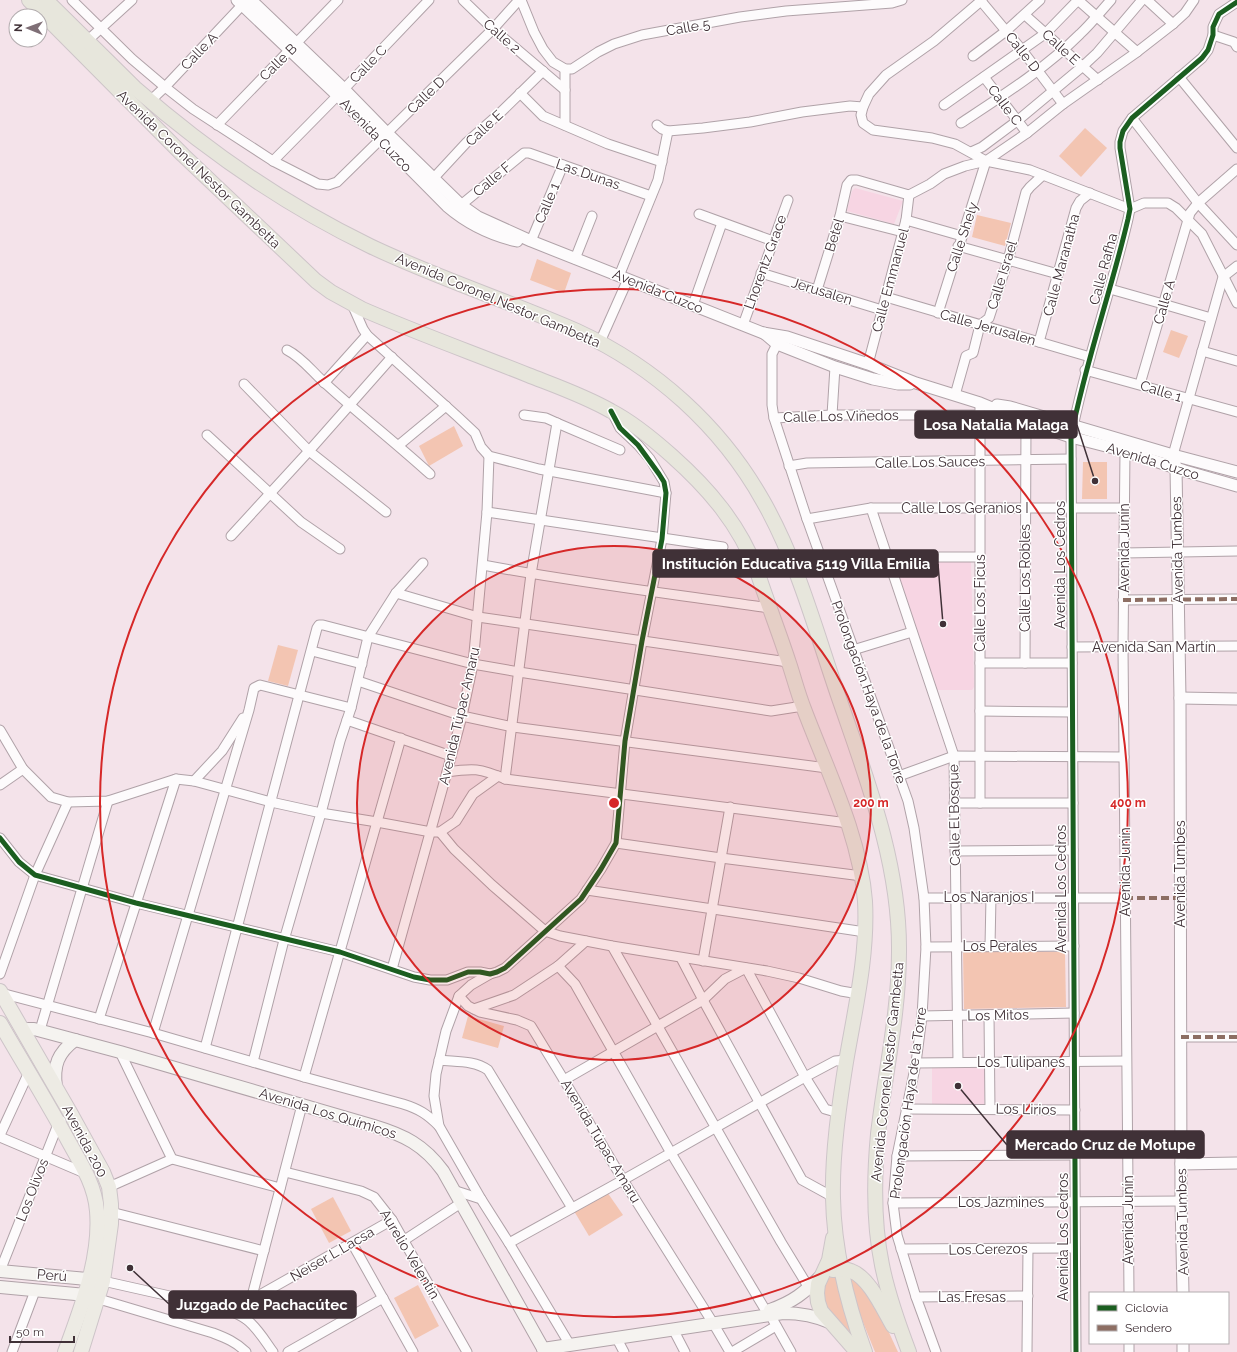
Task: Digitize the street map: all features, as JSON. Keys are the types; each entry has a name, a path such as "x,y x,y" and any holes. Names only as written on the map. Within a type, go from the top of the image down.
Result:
{"highway":[{"name":"Avenida Coronel Nestor Gambetta","path":"29,0 183,155 316,281 352,304 387,320 567,391 611,410 640,429 686,469 719,504 733,523 749,550 803,706 848,823 862,876 865,902 865,932 859,994 846,1060 839,1113 834,1157 833,1197 835,1226 841,1269 855,1322 866,1352"},
{"name":"Avenida Coronel Nestor Gambetta","path":"46,0 150,100 224,159 275,193 336,229 409,264 577,330 631,360 666,385 713,430 728,449 763,501 781,537 797,576 864,768 878,814 895,885 900,953 896,1001 878,1135 875,1176 876,1211 882,1264 892,1307 908,1352"},
{"path":"835,1226 832,1249 817,1289 818,1302 821,1311 857,1352"},
{"path":"821,1276 841,1269 851,1270 862,1276 908,1352"}],"main road":[{"name":"Avenida 200","path":"1,992 72,1114 109,1187 112,1204 109,1246 92,1297 81,1352"},
{"name":"Avenida 200","path":"0,1023 59,1122 87,1174 93,1190 97,1212 97,1279"},
{"name":"Avenida Los Químicos","path":"24,1032 31,1029 40,1030 120,1052 380,1128 408,1139 424,1150 443,1171 542,1351"},
{"path":"56,1088 56,1065 60,1055 67,1046 76,1040"},
{"name":"Perú","path":"0,1271 97,1279"},
{"path":"770,1317 809,1288 821,1276"},
{"name":"Perú","path":"0,1287 92,1297"},
{"name":"Avenida 200","path":"65,1352 92,1297"},
{"path":"542,1351 572,1348 616,1338 754,1316 770,1317 784,1313 812,1315 833,1324"}],"street":[{"path":"72,0 165,87 194,109 273,160"},
{"path":"87,41 132,0"},
{"name":"Calle C","path":"273,160 341,92 429,0"},
{"name":"Calle 2","path":"463,0 493,29 565,90"},
{"path":"520,0 542,49 553,62 565,69 565,125"},
{"name":"Calle D","path":"273,160 318,184 328,185 337,182 493,29 520,0"},
{"name":"Calle 5","path":"565,69 572,69 598,52 614,44 642,35 786,11 892,3 902,0"},
{"path":"973,56 1006,31 1040,0"},
{"path":"944,105 1046,34 1078,0 1137,52"},
{"path":"961,123 999,98 1064,50 1111,0"},
{"path":"971,152 982,147 1017,121 1083,66 1097,53 1142,0"},
{"path":"1147,0 1173,24"},
{"name":"Calle Rafha","path":"1072,431 1086,370 1110,289 1130,209 1120,142 1123,131 1132,118 1202,58 1208,50 1213,35 1212,27 1226,0"},
{"name":"Avenida Cuzco","path":"244,1 341,92 429,182 452,210 478,227 505,238 521,242 531,241"},
{"name":"Calle A","path":"150,100 165,87 244,1"},
{"path":"982,1 934,41 886,75 869,94 861,115 863,123 873,130 932,138 955,144 986,160 1030,170 1130,209 1144,204 1168,204 1176,208 1202,234 1237,304"},
{"name":"Calle D","path":"982,1 1038,70 1063,104"},
{"path":"909,195 930,184 944,174 986,160 1027,133 1063,104 1137,52 1173,24 1185,13 1193,1"},
{"name":"Calle B","path":"217,124 293,47 333,2"},
{"path":"1219,14 1237,2"},
{"name":"Calle E","path":"1025,15 1098,80"},
{"path":"1213,35 1236,43"},
{"name":"Calle E","path":"429,182 467,142 543,70"},
{"name":"Calle C","path":"984,76 999,98 1027,133"},
{"path":"1179,77 1237,148"},
{"path":"520,93 543,116 608,144 662,162"},
{"path":"657,125 668,131 703,128 750,122 802,112 850,106 863,107"},
{"path":"1132,118 1198,203 1237,245"},
{"path":"600,342 658,180 668,131"},
{"name":"Las Dunas","path":"524,153 529,153 652,196"},
{"name":"Calle F","path":"461,205 524,153"},
{"name":"Calle Shely","path":"938,313 986,160"},
{"name":"Calle 1","path":"531,241 563,165"},
{"name":"Calle A","path":"1140,384 1188,219 1198,203 1237,169"},
{"name":"Calle Israel","path":"955,395 966,356 973,353 980,325 989,318 1008,260 1026,192 1043,175"},
{"name":"Betel","path":"817,290 840,216 847,185 851,180 857,180 909,195"},
{"name":"Avenida Cuzco","path":"429,182 478,217 531,241 764,333 787,337 868,364 916,384 980,403 1026,422 1072,431 1237,472"},
{"name":"Calle Maranatha","path":"1039,342 1076,208 1080,201 1090,193"},
{"name":"Calle Emmanuel","path":"868,364 906,220 909,195"},
{"name":"Lhorentz Grace","path":"743,325 788,200"},
{"path":"699,214 773,241"},
{"path":"575,259 592,216"},
{"path":"840,216 903,232"},
{"path":"906,220 962,236"},
{"path":"693,305 722,223"},
{"path":"958,246 1058,274"},
{"path":"1173,455 1223,277 1237,266"},
{"name":"Jerusalen","path":"761,273 882,310"},
{"path":"1110,289 1211,318"},
{"name":"Calle Jerusalen","path":"886,298 1090,357"},
{"path":"352,304 367,335 475,433 481,447 489,456 550,470 666,492"},
{"name":"Avenida Cuzco","path":"764,333 777,344 835,367 873,379 898,384 916,384"},
{"path":"324,383 367,335"},
{"name":"Prolongación Haya de la Torre","path":"777,344 772,354 772,405 774,418 807,520 908,800 914,828 924,898 926,947 922,1016 916,1063 897,1156 893,1188 893,1203 896,1235 936,1352"},
{"path":"287,350 297,355 324,383 399,445 430,474"},
{"path":"1202,351 1237,361"},
{"path":"231,536 392,357"},
{"path":"832,415 835,367"},
{"name":"Calle 1","path":"1086,370 1237,412"},
{"path":"244,384 309,451 386,512"},
{"name":"Avenida Cuzco","path":"980,403 1010,407 1125,452 1237,486"},
{"name":"Calle Los Ficus","path":"980,403 980,803"},
{"path":"399,445 446,406"},
{"path":"439,1126 434,1096 436,1074 446,1031 459,996 471,985 490,974 505,968 581,899 616,843 625,741 642,641 662,539 666,492 664,482 653,464 638,445 620,428 611,410"},
{"path":"524,415 546,418 557,422 620,450"},
{"name":"Calle Los Viñedos","path":"774,418 832,415 980,415"},
{"path":"435,832 456,821 473,794 502,777 513,727 518,672 531,574 557,422"},
{"name":"Calle Los Robles","path":"1025,663 1026,422"},
{"name":"Avenida Los Cedros","path":"1072,431 1071,508 1076,1352"},
{"path":"207,435 301,522 340,549"},
{"name":"Avenida Junín","path":"1125,452 1123,647 1129,1292"},
{"name":"Avenida Tumbes","path":"1173,455 1176,468 1180,698 1181,1201 1183,1292"},
{"name":"Avenida Túpac Amaru","path":"392,969 435,832 447,772 462,716 473,664 483,565 489,456"},
{"name":"Calle Los Sauces","path":"790,466 807,463 1071,459"},
{"name":"Calle Los Geranios I","path":"807,520 871,508 1124,508"},
{"name":"Calle El Bosque","path":"871,508 954,756 958,1062"},
{"path":"487,512 723,547"},
{"path":"1124,553 1237,551"},
{"path":"887,557 980,557"},
{"path":"253,1062 284,940 322,813 351,708 368,637 396,593 423,563"},
{"path":"483,565 531,574 769,608"},
{"path":"396,593 478,617 788,662"},
{"path":"1123,600 1237,599"},
{"path":"205,1048 317,628 320,625 473,664 518,672 771,711 803,706"},
{"path":"853,650 912,632"},
{"name":"Avenida San Martín","path":"1072,647 1237,646"},
{"path":"312,651 362,664"},
{"path":"980,663 1072,663"},
{"path":"358,680 462,716 513,727 827,768"},
{"path":"153,1033 249,710 254,688 257,685 260,685 351,708"},
{"path":"1180,698 1237,699"},
{"path":"194,781 222,751 249,710"},
{"path":"980,711 1072,712"},
{"path":"347,720 451,756"},
{"path":"0,730 23,769 51,797 68,802 108,801 176,779 194,781 271,802 322,813 435,832 492,885 545,931 560,936 612,946 799,978 841,992 859,994"},
{"path":"304,1077 401,738"},
{"path":"899,776 954,756 1124,757"},
{"path":"447,772 470,768 488,771 502,777 848,823"},
{"path":"0,785 23,769"},
{"path":"99,1019 176,779"},
{"path":"40,1030 108,801"},
{"path":"0,974 35,875 68,802"},
{"path":"954,804 1073,803"},
{"path":"703,961 730,807"},
{"path":"0,838 19,862 35,875 136,903 238,927 284,940 340,952 430,980 447,980 468,972 490,974"},
{"path":"616,843 862,876"},
{"path":"955,851 1073,850"},
{"path":"587,890 865,932"},
{"path":"990,946 991,897"},
{"name":"Los Naranjos I","path":"924,898 1125,898"},
{"path":"474,1009 514,995 558,966 586,941"},
{"path":"612,946 715,1128 809,1288"},
{"name":"Los Perales","path":"926,947 1074,946"},
{"path":"681,958 802,1180 833,1197"},
{"path":"558,966 575,984 671,1153 791,1352"},
{"path":"564,1080 703,1000 725,979 746,968"},
{"path":"746,968 805,1077 825,1109 839,1113"},
{"path":"1,992 153,1033 416,1108 428,1114 439,1126 481,1199 572,1348"},
{"name":"Avenida Túpac Amaru","path":"459,996 468,1006 480,1012 517,1020 531,1026 623,1180 713,1323"},
{"name":"Los Mitos","path":"922,1016 1074,1013"},
{"path":"989,1015 990,1109"},
{"path":"1181,1037 1237,1037"},
{"path":"120,1052 172,1159"},
{"path":"439,1060 472,1063 481,1065 488,1070 572,1208"},
{"path":"509,1243 805,1077 835,1061 846,1060"},
{"name":"Los Tulipanes","path":"916,1063 1126,1061"},
{"path":"29,1072 0,1136 87,1174"},
{"path":"246,1319 302,1105"},
{"name":"Los Lirios","path":"906,1109 1075,1110"},
{"path":"59,1122 72,1114"},
{"name":"Los Olivos","path":"0,1271 59,1122"},
{"path":"897,1156 1075,1156"},
{"path":"109,1187 172,1159 280,1188"},
{"path":"1181,1164 1237,1163"},
{"name":"Aurelio Velentin","path":"285,1172 361,1191 374,1197 392,1220 467,1352"},
{"path":"453,1190 481,1199"},
{"name":"Los Jazmines","path":"893,1203 1181,1201"},
{"path":"403,1241 461,1204"},
{"path":"111,1212 264,1251"},
{"name":"Neiser L Lacsa","path":"251,1300 392,1220"},
{"path":"352,1243 413,1352"},
{"path":"1027,1352 1028,1248"},
{"name":"Los Cerezos","path":"901,1249 1075,1248"},
{"path":"97,1279 223,1308 236,1313 246,1319 273,1352"},
{"path":"12,1352 35,1291"},
{"name":"Las Fresas","path":"916,1297 1028,1296"},
{"path":"92,1297 213,1333 229,1339 239,1345 246,1352"},
{"path":"288,1352 383,1298"},
{"path":"713,1323 731,1352 770,1317"},
{"path":"673,1329 686,1352"},
{"path":"616,1338 624,1352"}],"shaded area":[{"path":"1085,128 1107,148 1081,177 1059,156"},
{"path":"855,188 903,201 894,224 847,211 852,191"},
{"path":"977,215 1011,223 1005,246 972,237"},
{"path":"537,259 571,273 564,293 530,280"},
{"path":"1171,330 1188,336 1179,358 1163,352"},
{"path":"454,426 463,446 429,466 419,446"},
{"path":"1083,462 1107,462 1107,499 1082,499"},
{"path":"971,561 974,687 972,690 935,690 891,562"},
{"path":"278,645 298,650 288,686 268,681"},
{"path":"963,951 1065,952 1066,1007 964,1009"},
{"path":"468,1016 504,1026 498,1048 462,1038"},
{"path":"932,1066 985,1066 984,1106 932,1105"},
{"path":"607,1192 623,1215 589,1236 574,1211"},
{"path":"333,1197 351,1231 329,1243 311,1209"},
{"path":"847,1274 855,1276 880,1313 898,1352 875,1352 858,1310"},
{"path":"838,1275 859,1343 849,1331 829,1315 821,1288 828,1279 832,1276"},
{"path":"418,1285 439,1326 415,1339 394,1298"}],"marked path":[{"path":"1123,600 1237,599"},
{"path":"1125,898 1180,898"},
{"path":"1181,1037 1237,1037"}],"cycle path":[{"path":"1076,1352 1071,437 1083,382 1130,209 1120,148 1123,131 1132,118 1202,58 1208,50 1213,35 1213,27 1219,14 1237,2"},
{"path":"0,838 19,862 35,875 136,903 340,952 414,977 430,980 447,980 468,972 490,974 505,968 581,899 616,843 625,741 642,641 662,539 666,493 664,482 659,474 638,445 620,428 611,411"}],"place":[{"name":"Losa Natalia Malaga","path":"1095,481"},
{"name":"Institución Educativa 5119 Villa Emilia","path":"943,624"},
{"name":"Mercado Cruz de Motupe","path":"958,1086"},
{"name":"Juzgado de Pachacútec","path":"130,1268"}]}
